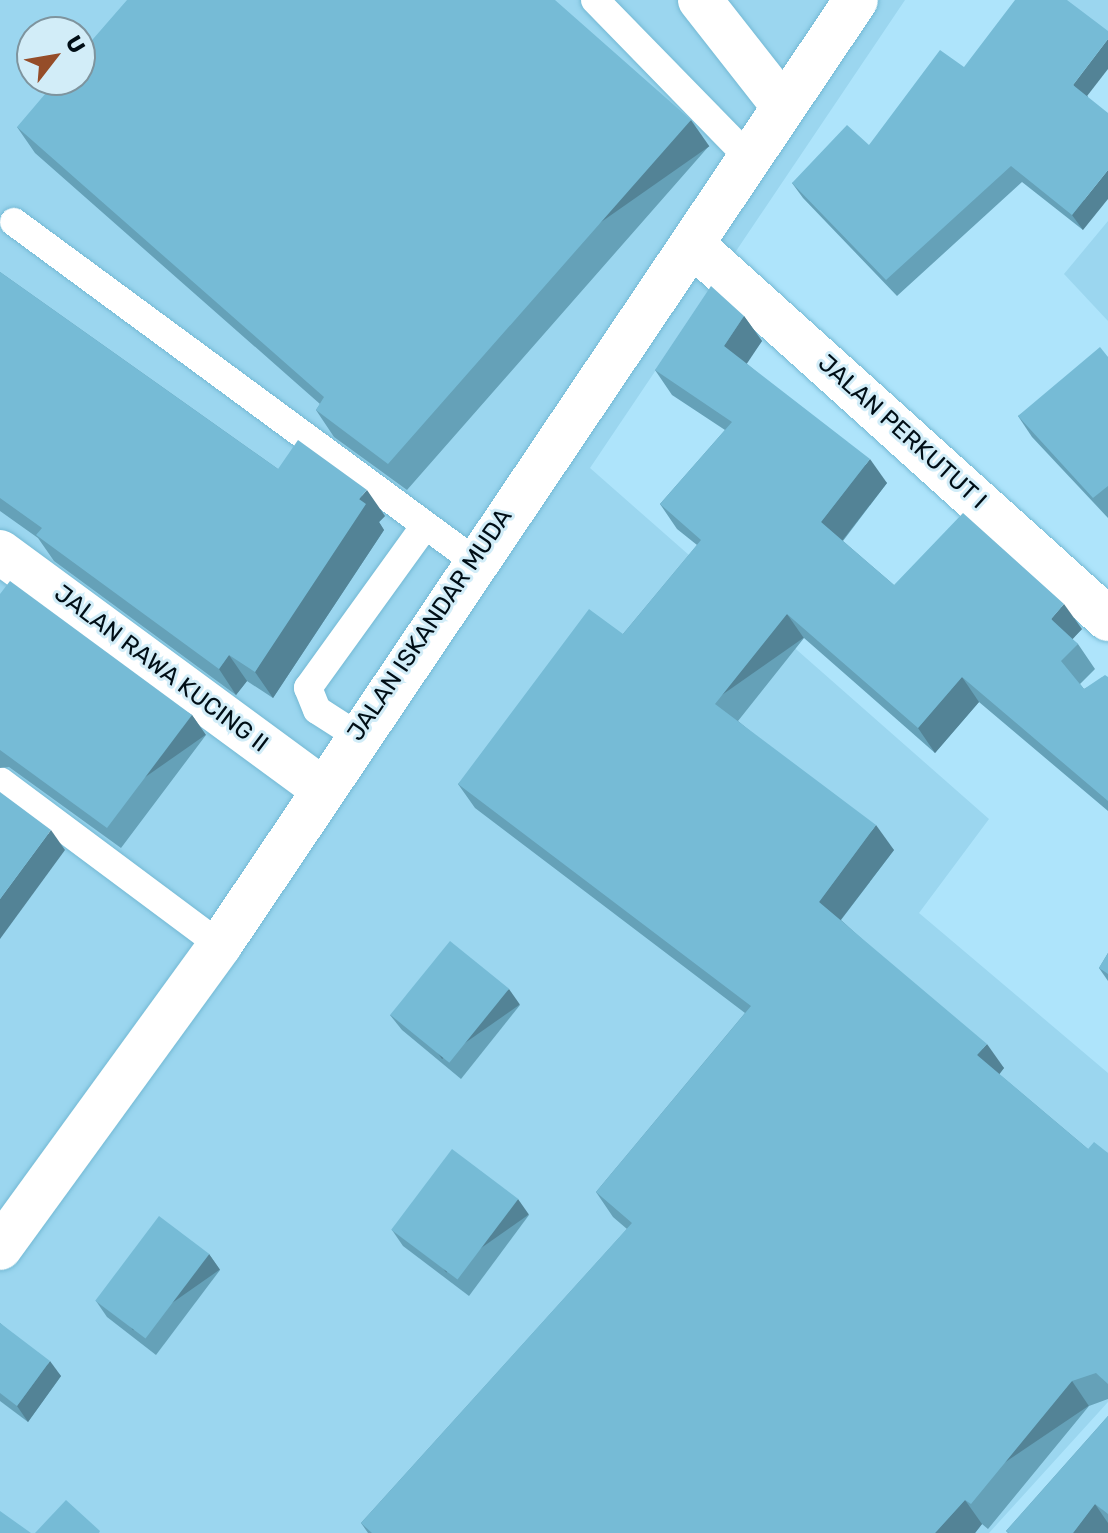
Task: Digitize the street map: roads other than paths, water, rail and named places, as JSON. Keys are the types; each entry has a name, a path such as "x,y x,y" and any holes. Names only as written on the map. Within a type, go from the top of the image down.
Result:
{"street":[{"path":"700,0 783,106"},
{"name":"JALAN ISKANDAR MUDA","path":"0,1248 220,945 473,560 695,247 783,106 856,0"},
{"name":"JALAN PERKUTUT I","path":"695,247 1108,619"},
{"name":"JALAN RAWA KUCING II","path":"0,552 321,788"}],"lane":[{"path":"595,0 751,160"},
{"path":"14,222 473,560"},
{"path":"356,735 317,710 308,688 425,526"},
{"path":"0,781 220,945"}]}
